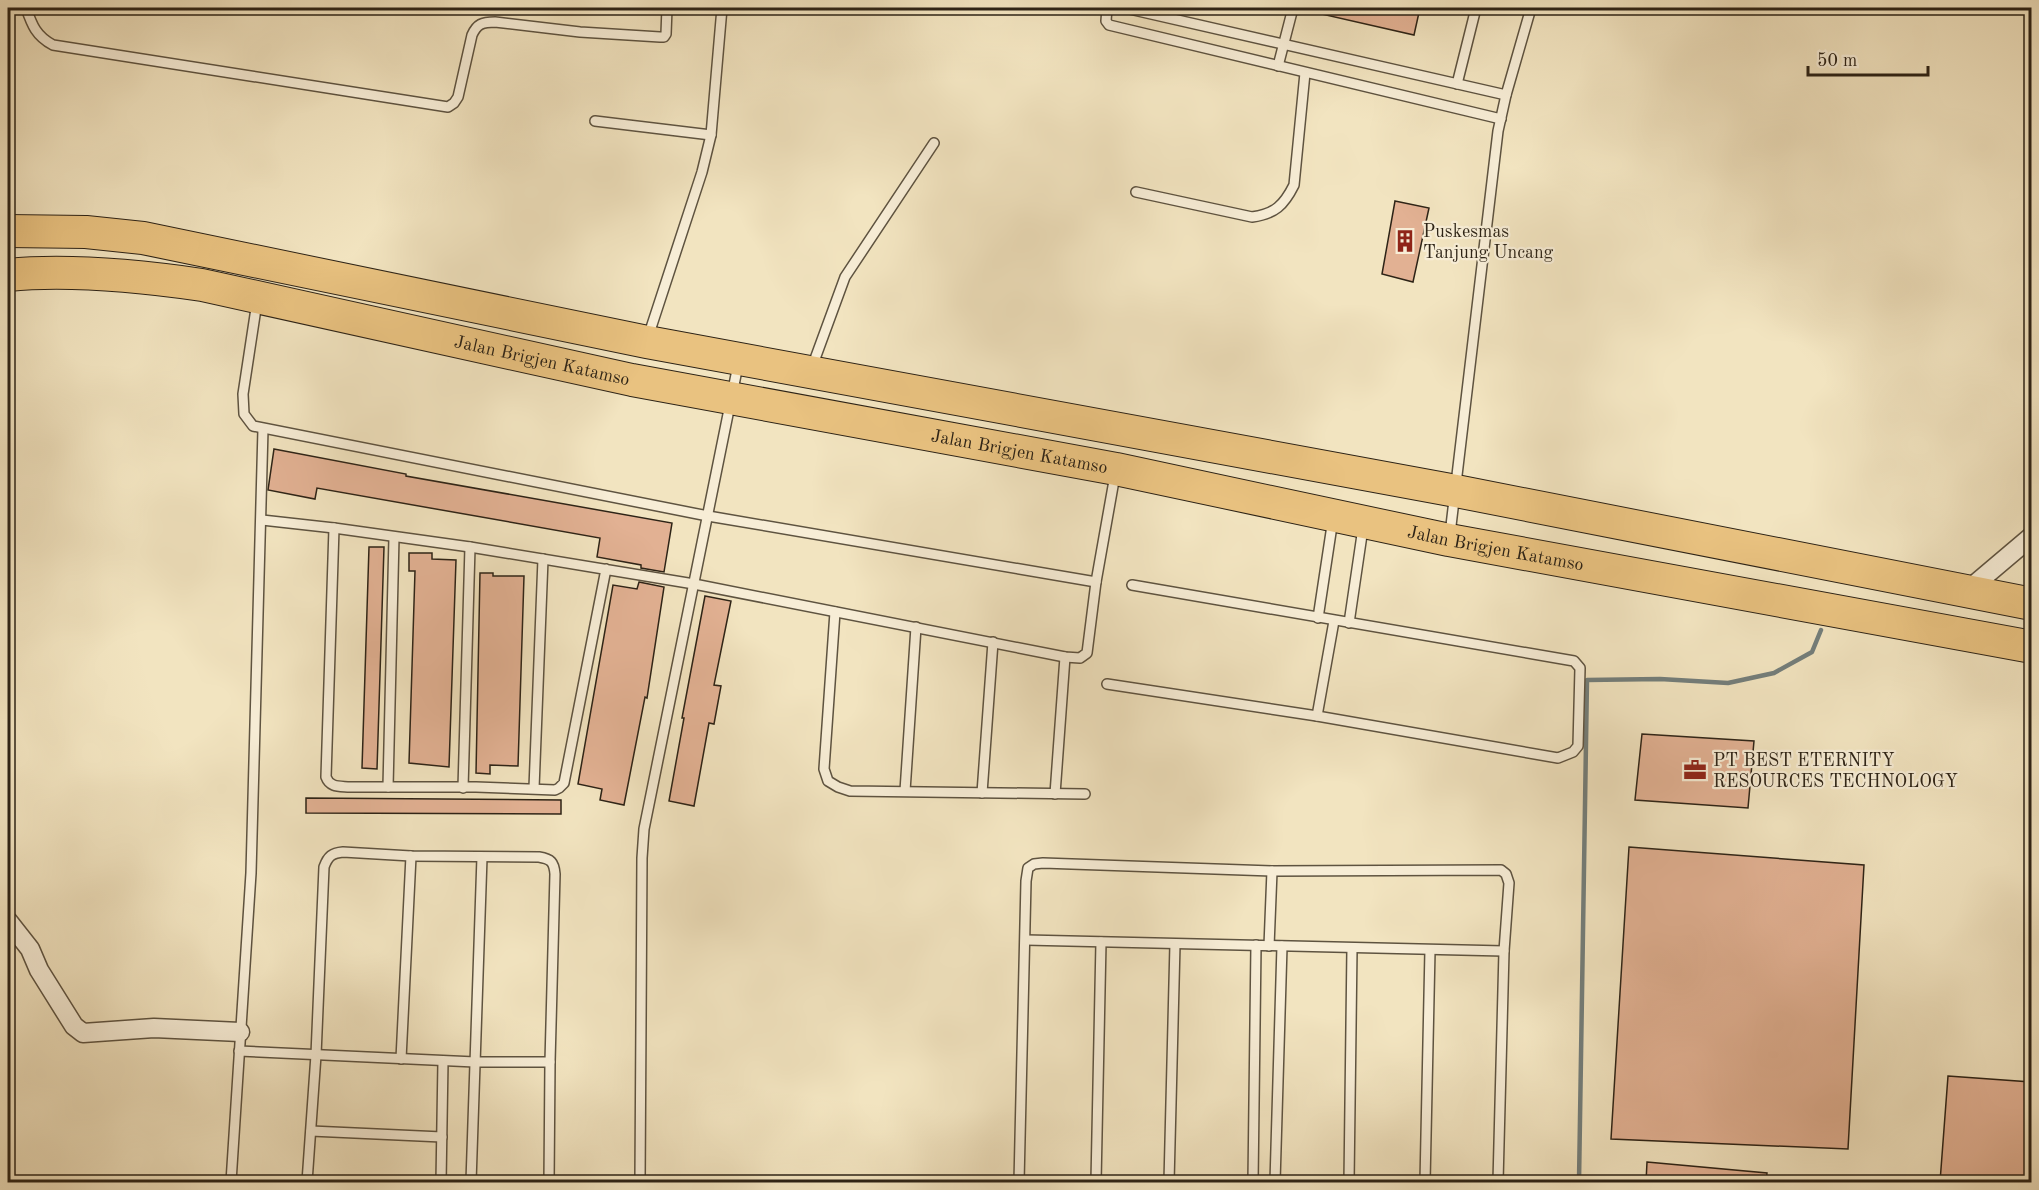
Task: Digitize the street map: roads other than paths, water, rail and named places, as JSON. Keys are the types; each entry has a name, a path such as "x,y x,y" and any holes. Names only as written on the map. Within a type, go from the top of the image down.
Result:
{"highway":[{"name":"Jalan Brigjen Katamso","path":"19,231 86,232 143,238 647,342 1456,491 2031,604"},
{"path":"19,231 20,273"},
{"name":"Jalan Brigjen Katamso","path":"20,273 147,277 202,285 632,380 1116,469 1449,540 2031,647"},
{"path":"327,313 334,278"}],"street":[{"path":"1967,591 2031,536"},
{"path":"8,921 30,949 39,970 74,1026 83,1033 154,1028 240,1032"}],"lane":[{"path":"26,8 34,30 43,40 54,45 448,107 458,97 472,35 481,23 495,22 580,32 664,37 667,8"},
{"path":"647,342 699,182 711,135 722,8"},
{"path":"1107,8 1106,21 1109,25 1501,119"},
{"path":"1125,8 1506,95"},
{"path":"1278,66 1293,8"},
{"path":"1457,84 1476,8"},
{"path":"1449,540 1496,143 1506,95 1531,8"},
{"path":"1136,192 1252,217 1267,215 1286,199 1294,184 1305,73"},
{"path":"595,121 711,135"},
{"path":"810,372 845,277 934,143"},
{"path":"257,298 243,394 244,414 253,426 708,516 1096,582"},
{"path":"640,1182 644,829 739,359"},
{"path":"231,1182 251,873 263,429"},
{"path":"262,520 334,528 606,569 1080,658 1087,653 1096,582 1116,469"},
{"path":"1318,618 1333,516"},
{"path":"1349,623 1363,522"},
{"path":"334,528 326,777 332,786 555,790 560,788 564,783 606,569"},
{"path":"388,787 394,537"},
{"path":"463,788 470,548"},
{"path":"534,788 543,559"},
{"path":"1107,684 1317,716 1558,758 1573,752 1578,746 1580,668 1574,661 1132,585"},
{"path":"835,612 824,769 828,781 838,788 850,791 1085,794"},
{"path":"1317,716 1334,621"},
{"path":"905,791 916,627"},
{"path":"982,793 993,642"},
{"path":"1055,794 1065,657"},
{"path":"307,1182 316,1055 324,867 328,857 333,853 343,852 411,856 539,856 549,859 554,864 549,1182"},
{"path":"401,1059 411,856"},
{"path":"471,1182 482,857"},
{"path":"1019,1182 1028,868 1034,864 1272,871 1501,870 1506,874 1509,883 1504,951 1497,1182"},
{"path":"1269,946 1272,871"},
{"path":"1026,940 1504,951"},
{"path":"1096,1182 1101,942"},
{"path":"1169,1182 1175,944"},
{"path":"1253,1182 1256,945"},
{"path":"1275,1182 1282,946"},
{"path":"1349,1182 1352,948"},
{"path":"1425,1182 1430,950"},
{"path":"239,1051 443,1061 550,1062"},
{"path":"441,1182 443,1061"},
{"path":"311,1131 442,1137"}],"waterway":[{"path":"1579,1182 1587,680 1660,679 1728,683 1774,673 1812,652 1821,630"}],"place":[{"name":"Puskesmas Tanjung Uncang","path":"1405,241"},
{"name":"PT BEST ETERNITY RESOURCES TECHNOLOGY","path":"1695,770"}]}
